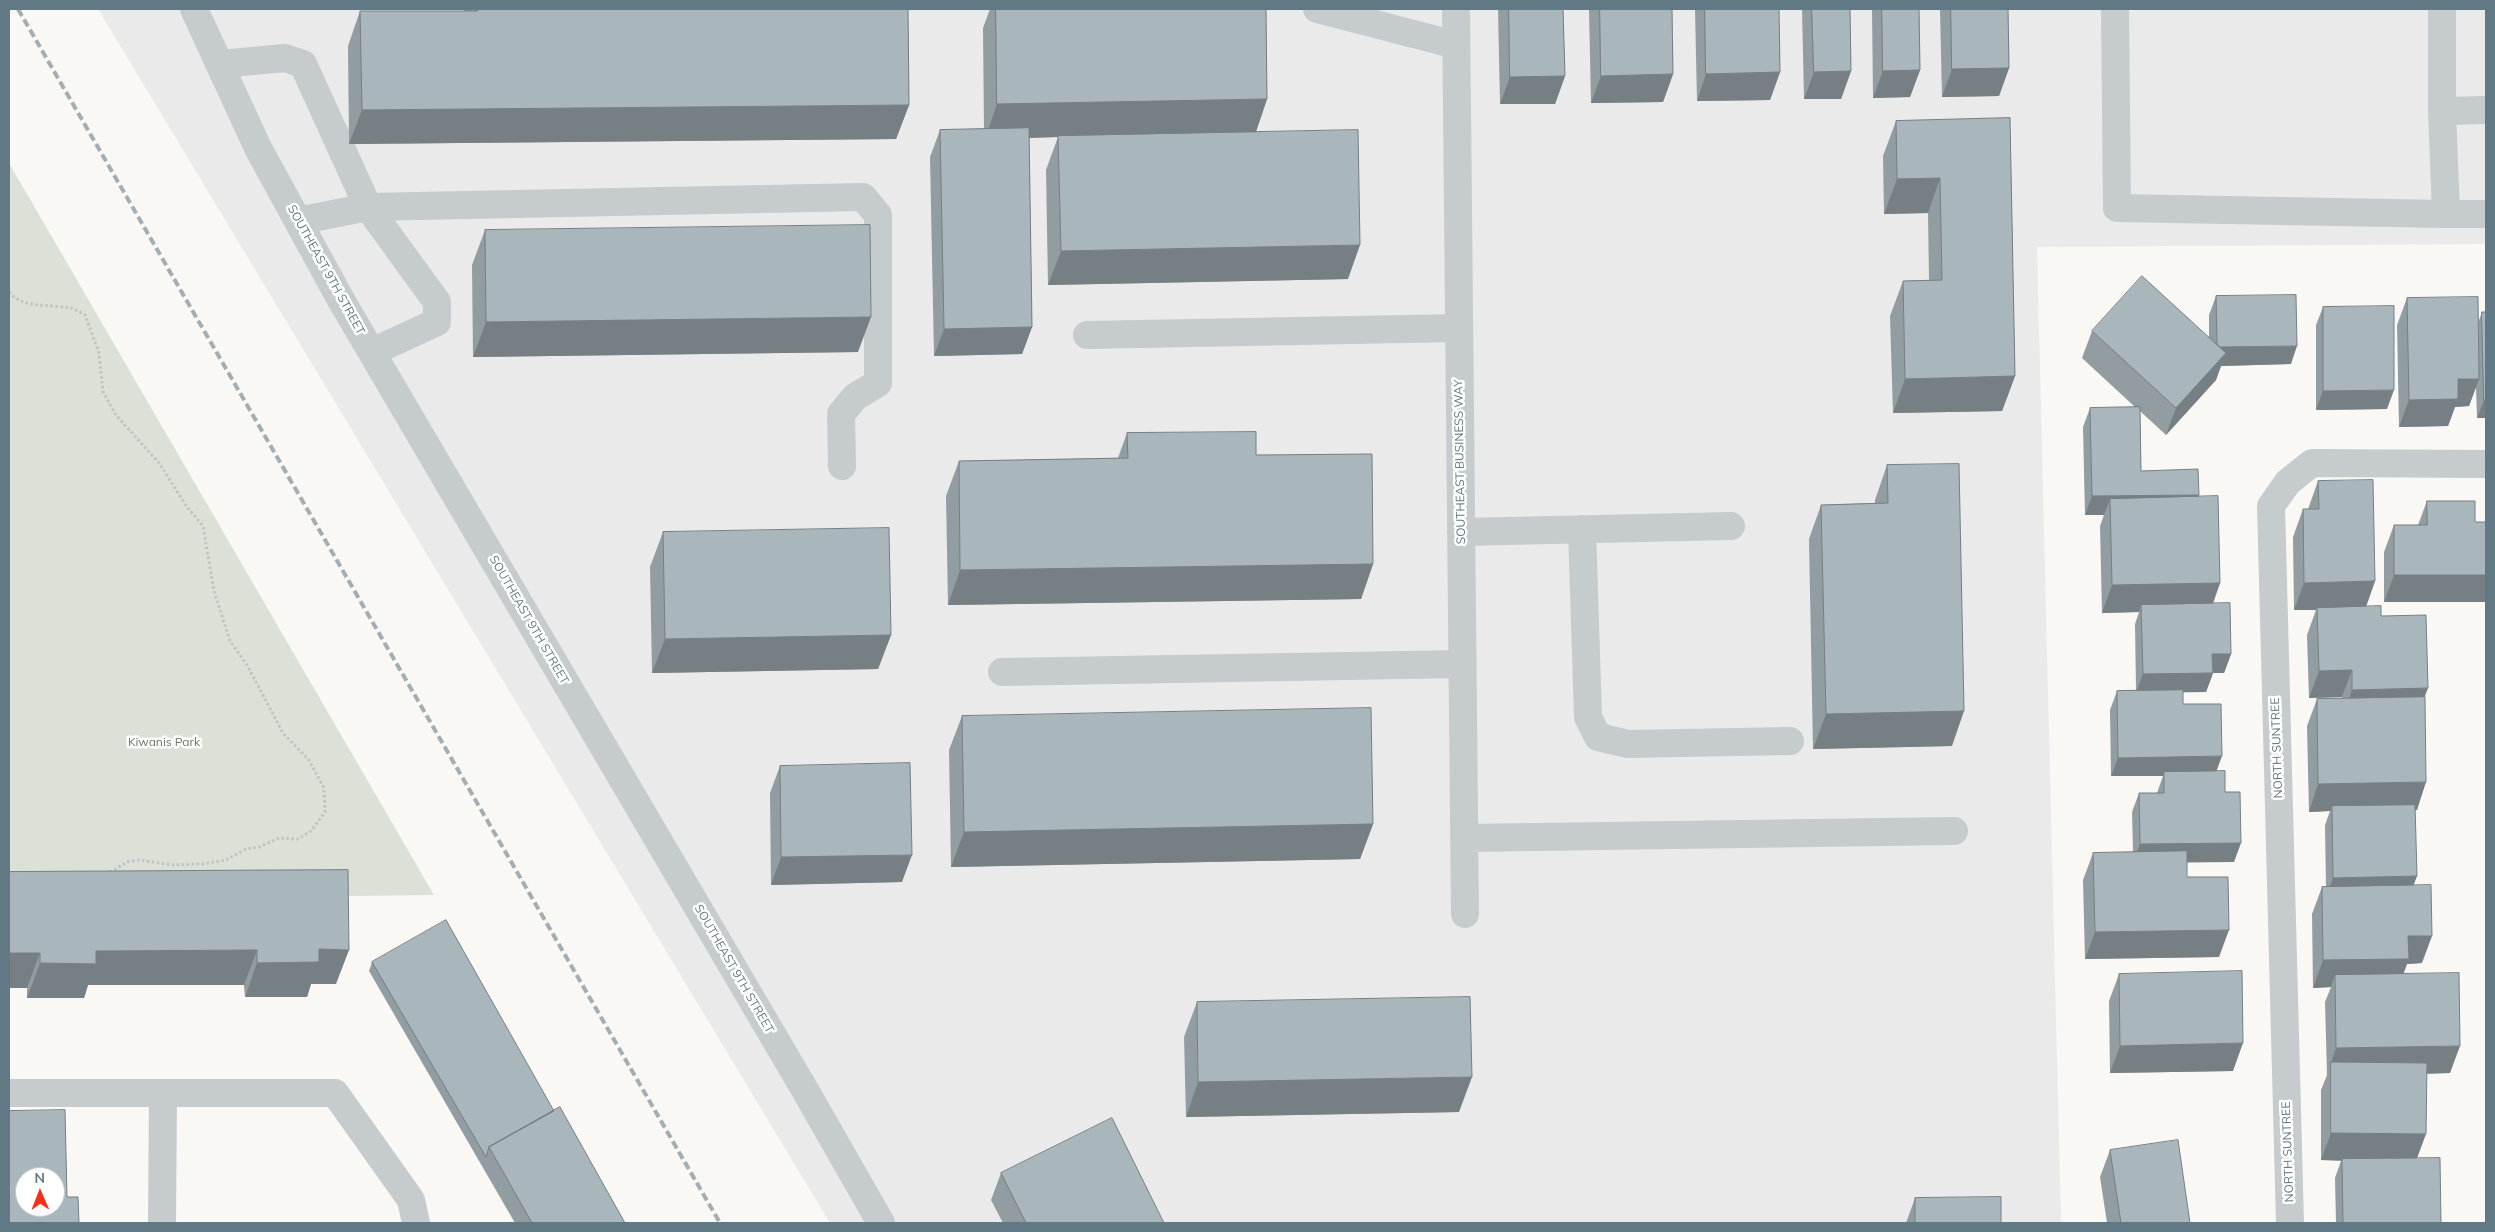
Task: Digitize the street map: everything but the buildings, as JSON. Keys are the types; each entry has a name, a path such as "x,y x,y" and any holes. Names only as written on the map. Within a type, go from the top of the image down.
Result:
{"street":[{"name":"SOUTHEAST 9TH STREET","path":"194,9 258,148 372,352 806,1090 881,1223"},
{"path":"1317,9 1456,46"},
{"name":"SOUTHEAST BUSINESS WAY","path":"1456,9 1465,914"},
{"path":"2115,9 2117,208 2486,214"},
{"path":"2442,9 2442,110 2446,214"},
{"path":"220,64 285,58 304,64 368,207 436,302 437,322 372,352"},
{"path":"2442,110 2486,110"},
{"path":"298,221 368,207 863,197 878,215 878,383 856,397 841,414 842,466"},
{"path":"1087,335 1458,328"},
{"name":"NORTH SUNTREE","path":"2290,1223 2271,506 2288,482 2312,463 2486,464"},
{"path":"1461,532 1731,526"},
{"path":"1582,529 1588,718 1598,737 1628,744 1790,741"},
{"path":"1002,672 1462,664"},
{"path":"1464,838 1954,831"},
{"path":"9,1093 335,1093 411,1200 416,1223"},
{"path":"162,1223 163,1093"}],"path":[{"path":"9,292 13,297 33,304 72,308 85,315 99,353 103,392 116,415 159,463 187,507 204,526 214,591 230,641 247,665 283,732 309,760 324,788 325,812 311,831 298,839 279,838 259,847 246,849 226,860 202,864 173,865 139,860 127,862 101,878"}],"shaded area":[{"path":"98,9 2486,9 2486,244 2037,247 2061,1223 830,1223"}],"green space":[{"name":"Kiwanis Park","path":"9,163 434,895 9,900"}],"railway":[{"path":"18,9 720,1223"}]}
